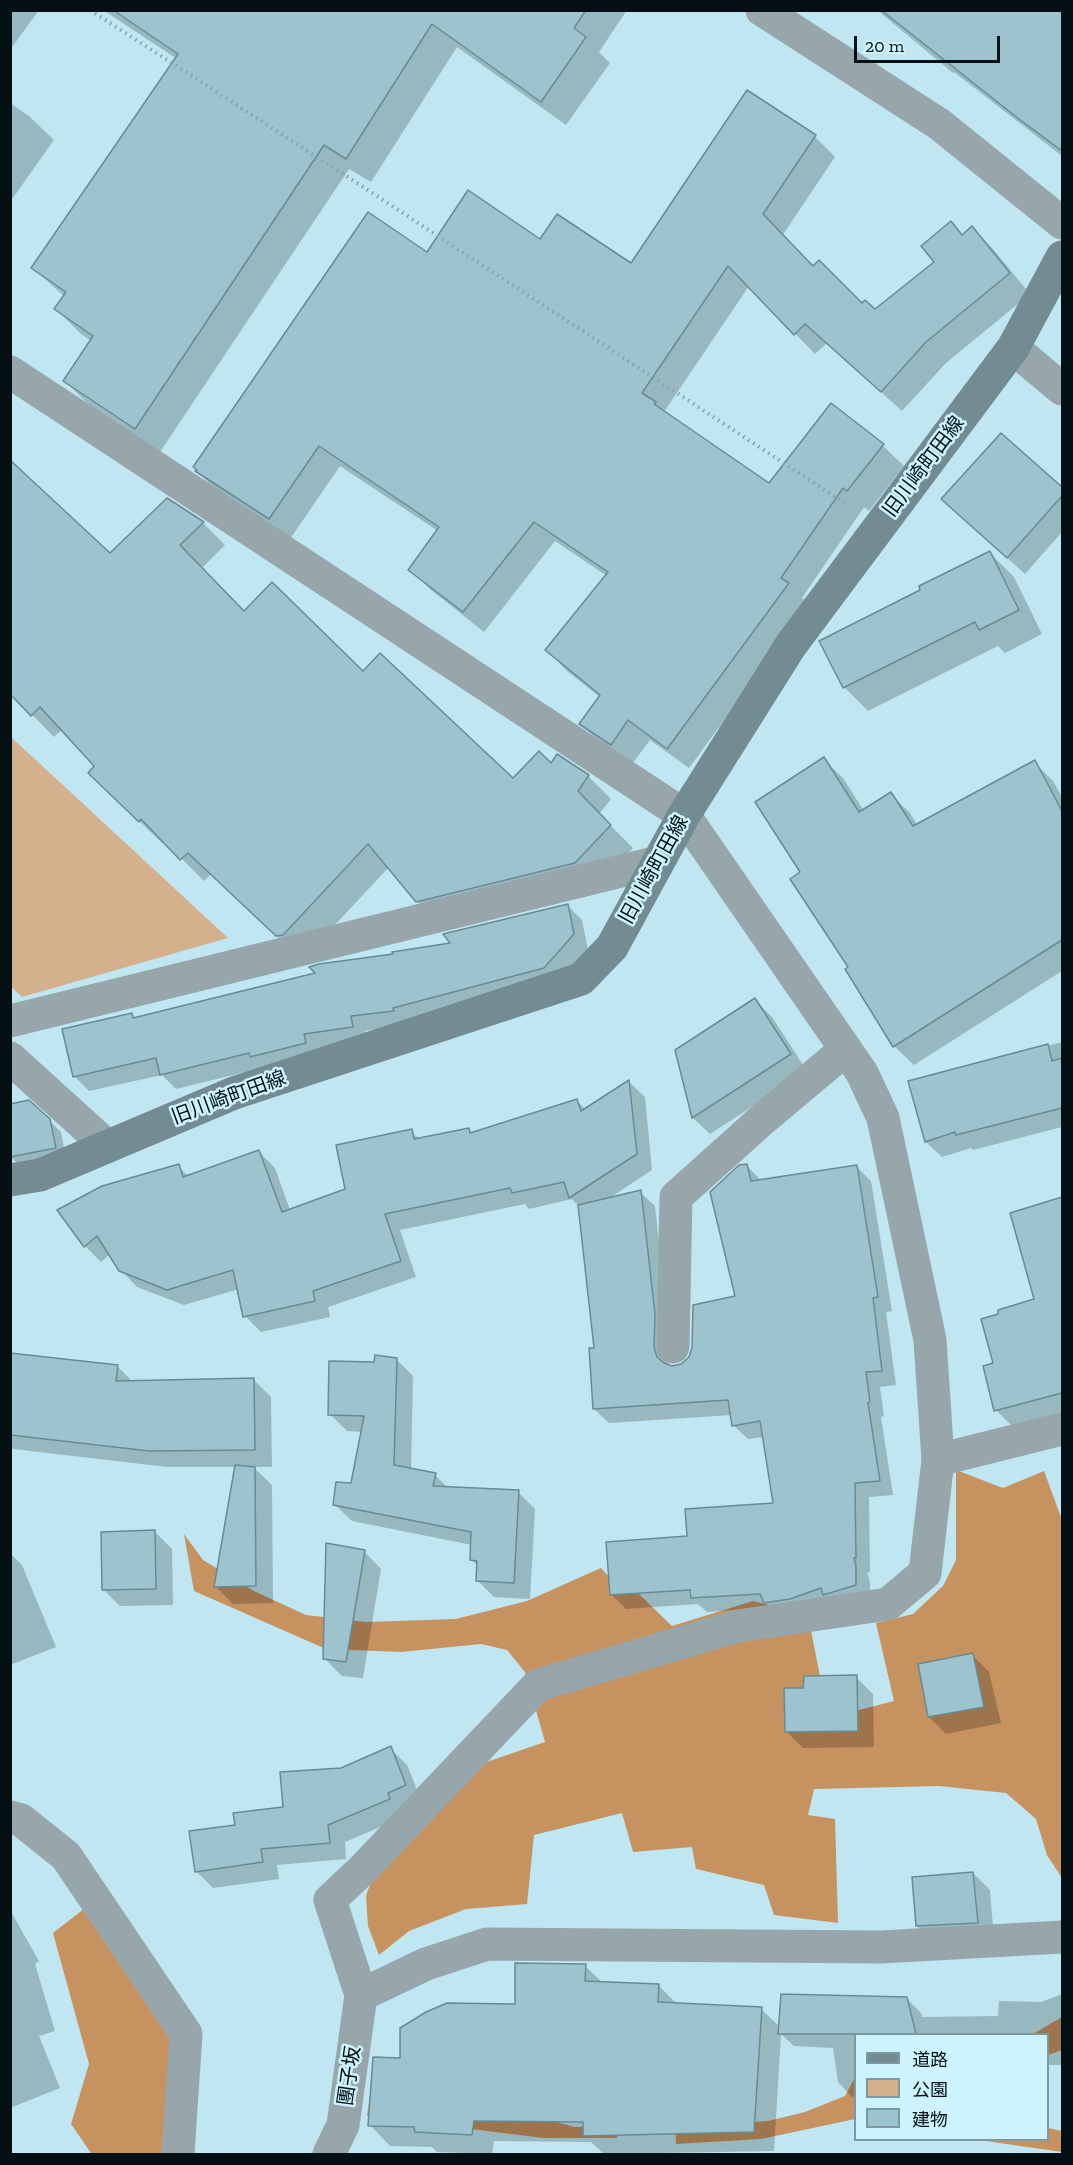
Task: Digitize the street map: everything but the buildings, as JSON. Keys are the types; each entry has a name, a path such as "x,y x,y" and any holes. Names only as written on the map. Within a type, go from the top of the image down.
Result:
{"main road":[{"name":"旧川崎町田線","path":"10,1180 40,1174 234,1093 581,979 612,947 684,815 791,645 1013,348 1062,257"}],"street":[{"path":"762,10 939,124 1062,223"},
{"path":"1013,348 1062,389"},
{"path":"10,372 684,815 862,1073 883,1118 930,1340 938,1460 925,1573 888,1604 738,1626 538,1685 362,1870 330,1900 361,1995 426,1964 487,1944 881,1947 1062,1937"},
{"path":"10,1021 658,862"},
{"path":"673,1347 676,1197 764,1118 845,1050"},
{"path":"10,1058 107,1146"},
{"path":"938,1460 1062,1429"},
{"path":"10,1817 21,1820 66,1856 186,2034 178,2154"},
{"name":"團子坂","path":"329,2154 343,2125 361,1995"}],"path":[{"path":"90,10 848,505"}],"green space":[{"path":"11,737 228,938 22,997 11,987"}],"shaded area":[{"path":"956,1470 1003,1488 1044,1471 1062,1520 1062,1878 1047,1855 1036,1819 1006,1793 939,1786 814,1789 808,1815 835,1819 838,1923 774,1915 764,1885 696,1869 692,1847 633,1852 622,1813 534,1835 527,1904 466,1909 409,1931 379,1955 368,1926 366,1896 374,1873 481,1764 545,1742 525,1672 507,1650 481,1644 401,1652 326,1649 194,1591 184,1534 203,1560 254,1591 306,1615 366,1622 456,1619 527,1601 601,1568 622,1591 638,1593 672,1626 753,1601 777,1607 806,1604 828,1718 894,1701 876,1623 913,1614 943,1586 956,1560"},
{"path":"89,1905 181,2031 167,2154 89,2154 91,2153 71,2124 89,2064 53,1933"},
{"path":"1062,2017 1062,2050 1049,2055 1049,2033 1035,2033"},
{"path":"854,2079 854,2119 761,2139 676,2144 675,2128 768,2121 805,2112 845,2096"},
{"path":"371,2088 530,2115 575,2127 620,2126 617,2138 543,2138 367,2116"},
{"path":"1049,2128 1062,2131 1062,2152 986,2141 1049,2141"}]}
